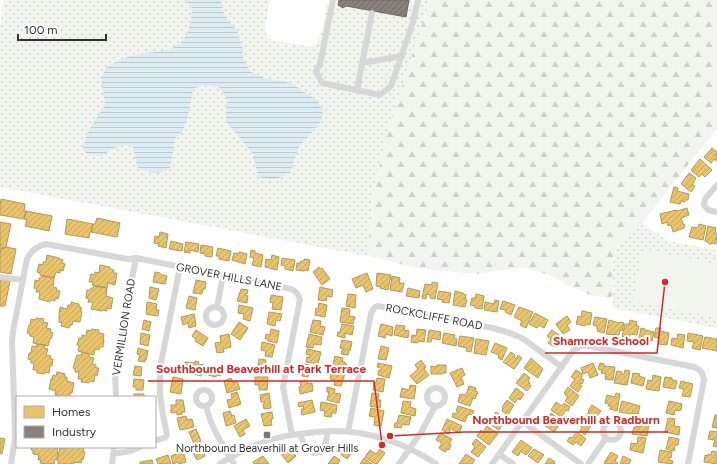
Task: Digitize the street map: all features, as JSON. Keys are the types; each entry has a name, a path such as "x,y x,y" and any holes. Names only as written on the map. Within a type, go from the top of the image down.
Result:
{"street":[{"path":"333,0 320,64 316,71 322,83 380,95 391,86 413,22 418,0"},
{"path":"357,90 372,13"},
{"path":"362,63 402,56"},
{"path":"717,185 705,199 704,205 708,210 717,212"},
{"name":"GROVER HILLS LANE","path":"11,464 15,439 12,341 29,253 39,245 46,244 128,259 136,258 296,291 300,299 283,387 292,435"},
{"name":"VERMILLION ROAD","path":"116,396 115,374 118,351 136,258"},
{"path":"156,441 168,435 160,395 160,368 180,267"},
{"path":"0,276 23,280"},
{"path":"217,307 223,276"},
{"name":"ROCKCLIFFE ROAD","path":"348,432 371,313 375,307 378,306 493,328 510,333 522,338 562,367"},
{"path":"492,464 572,352 578,347 584,345 694,367 700,370 703,374 704,380 688,464"},
{"path":"206,406 212,427 234,464"},
{"path":"399,464 422,431 435,406"},
{"path":"523,422 581,464"},
{"path":"300,434 306,450 312,453 321,452 325,446 328,431"},
{"path":"220,464 269,440 292,435 328,431 348,432 380,437 410,449 436,464"},
{"path":"588,464 606,438"},
{"path":"112,464 114,448"},
{"path":"113,454 138,448"},
{"path":"499,454 513,464"}],"green space":[{"path":"4,0 270,0 265,29 268,38 282,42 312,46 316,44 321,34 327,3 405,17 408,0 430,0 391,120 374,188 368,248 378,258 0,187 0,26"},
{"path":"430,0 717,0 717,128 642,223 628,233 619,244 612,265 612,296 608,298 590,295 567,285 552,276 524,267 476,274 416,268 378,258 368,248 374,188 391,120"},
{"path":"642,223 668,241 717,250 717,328 613,308 612,296 614,290 612,274 614,256 620,241 631,230"},
{"path":"643,249 717,264 717,318 633,301"}],"shaded area":[{"path":"180,0 223,0 221,2 225,16 237,31 242,46 243,59 251,72 264,78 291,83 316,100 323,110 320,123 299,147 290,173 275,179 259,177 252,153 226,121 227,98 219,87 212,86 199,86 193,90 187,120 183,130 175,138 170,169 157,173 145,171 137,167 133,147 123,144 100,156 87,154 83,149 86,135 105,105 101,77 107,68 126,57 168,50 176,46 185,38 191,21 192,8 186,1"}],"building: Homes":[{"path":"712,148 717,152 717,161 714,159 711,163 704,157"},
{"path":"700,159 712,170 705,177 702,174 699,177 691,170"},
{"path":"689,173 696,178 692,185 695,186 691,192 681,184"},
{"path":"674,187 678,188 677,191 689,194 688,200 685,200 685,202 681,201 680,204 670,202"},
{"path":"1,199 25,204 24,211 26,211 24,219 0,215"},
{"path":"687,208 689,215 681,218 685,226 684,228 673,232 671,225 668,226 667,222 662,224 660,214"},
{"path":"26,211 52,216 49,231 25,226 27,220 24,219"},
{"path":"97,218 120,223 117,237 91,232 93,224 95,224"},
{"path":"67,219 93,224 89,238 65,234"},
{"path":"0,222 11,224 6,247 0,249"},
{"path":"699,224 706,226 703,240 689,237 692,227 698,228"},
{"path":"708,226 716,228 716,244 709,244 705,241"},
{"path":"160,232 168,234 166,248 158,246 159,244 154,243 155,236 159,237"},
{"path":"171,241 183,244 182,251 169,249"},
{"path":"186,242 199,244 198,252 190,250 190,253 184,252"},
{"path":"201,245 213,247 212,257 205,256 205,254 200,253"},
{"path":"6,247 16,249 11,274 0,272 1,249"},
{"path":"218,248 231,251 229,261 219,259 219,256 216,256"},
{"path":"251,250 255,251 255,253 263,255 261,267 252,265 254,258 250,257"},
{"path":"239,252 247,254 245,264 232,260 234,253 239,254"},
{"path":"47,255 63,260 62,263 65,264 63,271 60,270 60,273 56,272 54,278 40,275 40,273 37,272 39,264 43,265 43,262 46,262"},
{"path":"272,255 279,257 277,270 265,267 266,259 271,260"},
{"path":"282,258 295,260 293,271 285,269 285,266 281,265"},
{"path":"304,259 310,260 308,271 296,270 297,263 304,261"},
{"path":"100,265 110,267 110,269 114,270 113,273 117,273 115,285 108,283 107,288 92,285 93,282 89,282 91,274 94,275 95,272 99,273"},
{"path":"319,267 320,269 322,268 330,279 322,285 313,272"},
{"path":"155,272 167,276 165,284 153,282"},
{"path":"367,273 373,289 366,292 363,285 356,288 352,279"},
{"path":"377,273 391,275 388,290 376,286"},
{"path":"42,276 54,278 53,287 60,291 58,299 55,298 55,301 51,300 50,302 39,299 40,292 36,292 37,289 34,288 35,280 39,281 39,278"},
{"path":"392,276 400,278 399,283 404,283 402,292 390,290"},
{"path":"0,279 10,281 5,306 0,306"},
{"path":"196,280 206,282 205,289 203,289 202,294 193,293"},
{"path":"432,282 438,283 435,299 430,298 430,295 427,294 426,299 422,298 425,284 432,285"},
{"path":"94,286 107,288 106,296 113,298 111,309 107,308 107,311 102,311 91,309 93,302 88,302 89,299 86,298 87,290 91,290"},
{"path":"150,287 159,289 156,300 149,298"},
{"path":"320,287 333,290 332,297 327,296 326,301 318,300"},
{"path":"408,288 420,291 419,298 406,296"},
{"path":"241,289 248,290 247,294 244,295 248,296 247,303 237,301"},
{"path":"439,291 451,293 449,303 442,302 443,300 437,299"},
{"path":"455,291 466,295 465,300 467,300 465,307 453,305"},
{"path":"348,294 356,295 355,308 346,306"},
{"path":"476,294 484,296 482,309 475,308 475,306 470,305 472,298 475,298"},
{"path":"271,295 283,297 281,310 272,309 273,303 270,302"},
{"path":"189,296 197,298 195,310 186,308"},
{"path":"495,300 499,301 497,312 484,310 485,302 494,304"},
{"path":"503,301 515,305 511,315 505,312 506,310 500,309"},
{"path":"71,302 79,304 82,312 80,322 73,321 69,328 61,326 62,323 59,322 59,315 60,307 67,309 68,305 71,305"},
{"path":"147,302 157,304 156,310 159,310 158,316 146,314"},
{"path":"319,303 327,305 325,317 315,315 316,308 318,309"},
{"path":"239,305 253,308 250,321 243,319 244,314 238,313"},
{"path":"519,307 533,312 526,328 520,325 522,321 514,317"},
{"path":"342,308 350,309 349,316 355,317 353,324 340,322"},
{"path":"582,311 592,313 590,325 586,324 585,326 576,324 578,316 581,317"},
{"path":"269,312 282,314 280,321 276,320 275,326 267,324"},
{"path":"535,313 548,320 544,328 539,325 537,328 529,324"},
{"path":"194,314 196,326 189,328 188,323 183,325 181,317"},
{"path":"567,316 571,322 567,325 570,330 563,334 556,324"},
{"path":"595,317 607,319 604,333 597,331 597,326 593,325"},
{"path":"36,318 44,319 43,322 48,323 46,328 51,329 50,332 53,333 48,346 33,343 34,337 27,333 31,319 36,320"},
{"path":"144,320 151,322 149,331 142,329"},
{"path":"313,320 321,321 320,326 325,327 323,335 310,332"},
{"path":"609,320 624,323 622,331 620,330 619,335 606,334"},
{"path":"630,320 637,322 636,326 639,326 637,335 630,334 629,338 622,337 625,324 629,324"},
{"path":"239,322 248,328 240,340 231,334"},
{"path":"342,324 354,326 352,335 345,333 345,338 337,336 338,332 340,332"},
{"path":"381,324 393,327 392,336 386,334 385,338 378,336"},
{"path":"396,325 405,326 404,330 409,331 408,338 394,335"},
{"path":"641,328 654,332 652,341 647,340 646,345 638,344"},
{"path":"656,328 661,328 660,331 669,333 667,345 658,344 659,338 654,337"},
{"path":"92,329 99,330 99,333 104,334 103,347 100,347 99,350 95,349 94,355 78,351 79,345 77,345 79,338 82,338 82,335 86,336 87,330 91,331"},
{"path":"271,329 279,331 277,343 265,339 266,334 270,335"},
{"path":"417,329 426,330 424,342 411,342 412,335 416,336"},
{"path":"196,330 208,338 203,346 195,341 196,339 192,336"},
{"path":"429,330 441,332 440,340 432,338 431,342 427,342"},
{"path":"552,330 562,337 555,347 548,343 551,339 547,336"},
{"path":"141,333 150,335 148,346 140,344"},
{"path":"444,333 455,335 454,338 457,339 456,346 442,343"},
{"path":"688,333 703,336 700,350 692,348 694,342 687,341"},
{"path":"229,334 231,347 223,349 224,352 217,353 215,343 221,342 220,336"},
{"path":"309,334 322,337 321,345 314,344 313,348 306,347"},
{"path":"678,334 685,335 683,348 671,345 672,338 677,339"},
{"path":"460,336 474,338 471,352 466,351 467,348 458,346"},
{"path":"705,337 717,339 717,351 702,348"},
{"path":"476,339 489,341 486,355 474,353"},
{"path":"342,340 352,342 348,355 341,354 342,350 344,350 340,348"},
{"path":"262,342 275,345 272,357 265,356 266,351 261,350"},
{"path":"495,343 507,348 502,360 498,358 499,355 491,352"},
{"path":"37,344 45,345 44,348 48,349 46,355 51,356 50,359 53,359 49,373 37,373 37,370 33,370 34,363 31,363 31,360 28,359 32,346 36,347"},
{"path":"381,346 389,348 386,360 378,359"},
{"path":"138,348 148,351 145,362 138,361 140,355 137,354"},
{"path":"307,349 321,352 318,364 306,362 307,357 310,357 310,355 306,354"},
{"path":"82,352 89,354 89,357 94,358 92,364 96,365 96,368 99,368 97,376 95,375 94,382 81,382 82,379 78,379 79,372 75,372 75,369 73,368 77,355 81,355"},
{"path":"511,352 515,355 514,357 516,359 518,355 522,358 514,369 503,362"},
{"path":"335,356 343,358 342,362 347,364 346,371 332,368"},
{"path":"531,358 543,369 538,378 524,368"},
{"path":"259,359 266,360 265,365 271,366 269,374 257,372"},
{"path":"421,360 426,367 424,369 429,375 417,384 410,376 418,369 415,365"},
{"path":"195,361 199,362 198,364 204,365 201,376 184,370 185,362 195,363"},
{"path":"378,363 392,366 389,378 378,375 381,368 377,367"},
{"path":"593,363 598,375 590,378 588,372 583,374 581,368"},
{"path":"600,363 604,364 604,366 615,367 613,380 605,379 606,374 601,373 602,370 598,369"},
{"path":"304,364 317,367 316,374 309,373 308,377 302,376"},
{"path":"437,365 446,365 446,373 431,374 431,366 437,367"},
{"path":"135,366 142,367 141,376 133,375"},
{"path":"212,366 221,368 220,376 217,375 216,377 208,375 209,368 212,369"},
{"path":"462,368 465,375 461,377 464,384 457,387 450,373"},
{"path":"576,370 582,374 581,378 584,380 582,384 579,384 582,386 578,392 570,386 575,379 571,377"},
{"path":"625,370 630,371 627,385 614,383 617,371 624,374"},
{"path":"331,371 345,374 341,386 334,385 335,380 330,379"},
{"path":"57,372 65,374 64,377 67,377 67,381 74,383 70,396 55,395 56,391 49,389 53,375 56,376"},
{"path":"524,373 530,378 528,381 531,386 527,391 516,383"},
{"path":"633,373 640,374 639,376 645,378 643,386 631,383"},
{"path":"653,375 661,377 659,391 646,389 648,380 652,381"},
{"path":"173,377 183,379 181,394 170,392"},
{"path":"255,377 268,377 267,390 259,390 259,385 255,385"},
{"path":"665,377 672,378 672,380 677,381 675,389 663,387"},
{"path":"231,378 233,383 237,381 240,389 227,393 224,381"},
{"path":"377,378 385,379 383,392 373,390 374,382 376,383"},
{"path":"134,379 144,380 143,390 136,390 136,387 133,387"},
{"path":"307,380 308,384 312,383 313,391 300,394 300,382"},
{"path":"681,381 693,384 690,397 682,396 684,389 679,388"},
{"path":"410,385 416,386 414,399 400,397 402,388 409,390"},
{"path":"469,386 476,388 475,391 478,392 475,399 473,398 470,406 458,402 460,394 466,395"},
{"path":"327,387 335,389 334,393 341,394 339,403 327,400 329,392 327,392"},
{"path":"568,387 579,396 572,406 565,401 568,397 564,393"},
{"path":"516,388 524,394 520,400 518,398 515,403 509,398"},
{"path":"237,392 241,404 229,408 227,400 232,399 231,394"},
{"path":"269,393 271,408 264,409 263,404 265,402 261,402 260,395"},
{"path":"372,393 379,394 378,400 381,400 380,408 370,406"},
{"path":"616,393 620,394 617,411 610,409 611,406 608,406 609,404 605,403 607,395 615,397"},
{"path":"134,394 144,394 144,396 134,396"},
{"path":"176,400 183,400 185,412 182,412 182,414 177,415 177,412 171,413 171,405 176,405"},
{"path":"312,400 315,412 302,415 301,409 304,409 303,406 299,407 298,403"},
{"path":"507,400 514,405 508,415 502,411 502,407"},
{"path":"403,401 411,402 410,407 416,409 415,416 401,413"},
{"path":"622,401 640,406 638,414 619,412"},
{"path":"669,401 682,404 681,410 675,410 674,415 666,413"},
{"path":"321,402 337,405 336,413 332,413 331,417 324,416 325,411 320,410"},
{"path":"556,402 562,406 564,403 570,407 561,417 551,410"},
{"path":"592,405 601,411 592,420 586,416"},
{"path":"458,406 474,411 472,415 468,414 465,422 452,417 453,413 457,414 458,412 456,411"},
{"path":"371,408 384,411 381,426 374,425 375,417 369,416"},
{"path":"230,411 232,416 234,415 236,423 226,426 223,413"},
{"path":"272,412 272,425 264,426 261,414"},
{"path":"496,412 502,416 499,420 503,423 499,430 488,423"},
{"path":"551,413 556,417 553,421 559,425 554,432 543,424"},
{"path":"399,415 411,417 409,425 402,424 401,428 394,427 395,423 397,423"},
{"path":"715,415 717,415 717,428 712,427"},
{"path":"186,416 187,420 192,419 194,427 180,430 177,418"},
{"path":"581,417 592,424 585,435 580,431 582,427 577,423"},
{"path":"668,418 675,419 674,426 680,427 679,435 665,432"},
{"path":"246,419 250,426 243,430 245,434 240,437 234,426"},
{"path":"447,419 462,426 459,433 449,428 449,434 442,430"},
{"path":"640,423 649,424 647,436 632,434 634,427 639,427"},
{"path":"487,426 498,434 489,445 477,436 481,430 483,432"},
{"path":"196,429 201,441 194,444 189,432"},
{"path":"710,431 717,432 717,447 713,446 715,440 708,439"},
{"path":"577,432 586,439 581,446 576,442 573,445 567,441"},
{"path":"440,433 452,439 449,444 451,445 449,450 447,449 445,452 439,448 442,443 436,440"},
{"path":"638,437 646,438 643,453 630,450 631,443 637,444"},
{"path":"669,437 679,439 678,445 675,445 674,451 666,449"},
{"path":"0,438 5,439 2,454 0,453"},
{"path":"476,439 486,447 478,457 471,452 475,447 472,444"},
{"path":"521,440 532,448 526,455 521,451 518,456 512,452"},
{"path":"203,445 207,453 204,454 205,456 197,460 192,451"},
{"path":"340,446 343,446 352,453 347,459 336,451"},
{"path":"32,448 58,448 57,460 55,459 54,464 40,463 41,460 38,460 39,455 33,454 33,450 31,450"},
{"path":"60,448 84,448 83,452 85,452 81,463 74,462 74,464 58,464 57,460"},
{"path":"287,449 289,452 291,450 296,456 288,463 281,454"},
{"path":"380,449 385,453 377,464 365,457 370,450 376,454"},
{"path":"534,449 544,455 538,463 528,456"},
{"path":"660,450 672,452 669,460 673,461 672,464 658,462"},
{"path":"183,451 186,462 179,464 178,462 173,464 171,456"},
{"path":"712,451 717,452 717,464 704,462 705,455 711,455"},
{"path":"611,452 618,456 615,461 618,463 617,464 604,463"},
{"path":"466,454 475,460 472,464 459,464"},
{"path":"168,455 171,464 158,464 156,459"},
{"path":"263,456 269,464 254,464 253,462"},
{"path":"334,456 340,460 338,464 328,464"},
{"path":"623,456 631,460 629,464 620,464"},
{"path":"364,458 372,464 360,464"},
{"path":"549,458 555,462 554,464 545,464"},
{"path":"152,460 153,464 140,464 140,462"}],"building: Industry":[{"path":"339,0 409,0 406,17 346,6 343,8 338,5"}],"place":[{"name":"Shamrock School","path":"665,282"},
{"name":"Northbound Beaverhill at Grover Hills","path":"267,435"},
{"name":"Northbound Beaverhill at Radburn","path":"390,436"},
{"name":"Southbound Beaverhill at Park Terrace","path":"382,445"}]}
